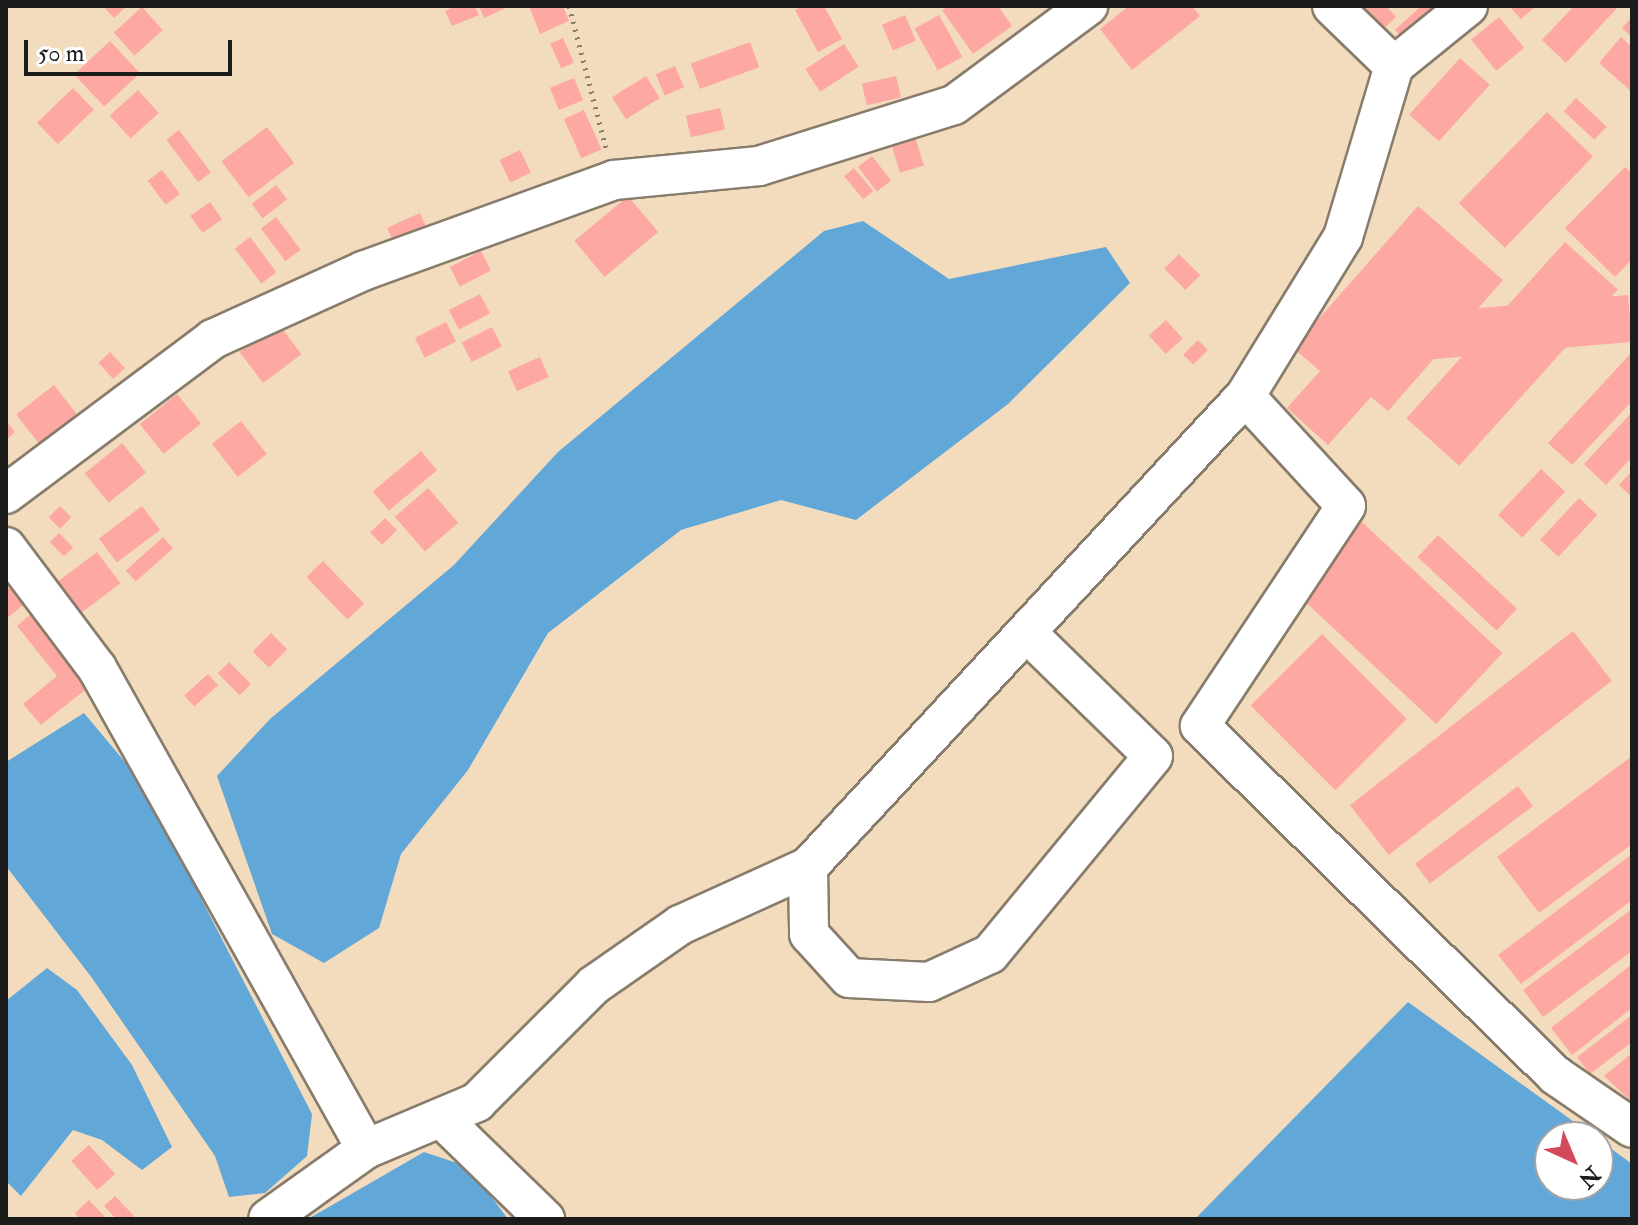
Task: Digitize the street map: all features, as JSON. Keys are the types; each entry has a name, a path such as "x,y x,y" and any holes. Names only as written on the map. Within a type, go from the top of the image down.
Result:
{"street":[{"path":"6,494 213,339 363,271 614,180 759,166 954,105 1088,6"},
{"path":"1332,6 1394,66"},
{"path":"268,1219 366,1149 477,1102 594,985 680,925 808,867 1245,396 1343,237 1394,66 1468,6"},
{"path":"808,867 809,934 849,978 929,982 990,954 1153,756 1200,726 1346,506 1245,396"},
{"path":"6,547 97,668 366,1149"},
{"path":"1026,632 1153,756"},
{"path":"1200,726 1555,1075 1632,1128"},
{"path":"442,1119 545,1219"}],"path":[{"path":"569,6 614,180"}],"water":[{"path":"863,221 949,279 1106,247 1130,283 1008,404 856,520 781,500 681,530 548,633 468,770 401,854 379,928 324,963 272,934 217,776 270,719 454,565 558,452 824,231"},
{"path":"84,713 140,780 312,1114 307,1156 265,1193 229,1197 215,1156 92,978 6,866 6,762"},
{"path":"47,968 77,990 132,1065 172,1147 142,1170 102,1140 73,1130 21,1196 6,1181 6,1001"},
{"path":"1408,1002 1573,1121 1534,1121 1534,1201 1614,1201 1614,1151 1632,1164 1632,1219 1195,1219"},
{"path":"424,1152 469,1167 508,1219 308,1219"}],"building":[{"path":"103,6 127,6 114,18"},
{"path":"456,6 475,6 479,15 452,26 445,11"},
{"path":"479,6 505,6 506,8 484,18"},
{"path":"529,6 563,6 569,21 540,34"},
{"path":"803,6 824,6 842,39 818,52 795,10"},
{"path":"948,6 998,6 1012,26 973,54 942,10"},
{"path":"1129,6 1192,6 1200,16 1132,70 1100,29"},
{"path":"1358,6 1386,6 1396,17 1376,36"},
{"path":"1421,6 1453,6 1410,46 1395,30"},
{"path":"1509,6 1536,6 1521,19"},
{"path":"1574,6 1619,6 1566,63 1542,40"},
{"path":"142,7 163,30 135,55 114,32"},
{"path":"905,15 916,41 893,51 882,25"},
{"path":"939,15 962,57 938,71 915,29"},
{"path":"1499,17 1524,48 1496,71 1471,40"},
{"path":"1632,17 1632,37 1622,28"},
{"path":"1621,37 1632,47 1632,92 1599,63"},
{"path":"563,38 574,63 561,68 550,44"},
{"path":"110,41 140,73 104,107 74,74"},
{"path":"750,42 759,67 700,89 691,64"},
{"path":"844,44 859,67 820,92 805,69"},
{"path":"1460,58 1490,85 1439,141 1409,114"},
{"path":"675,66 684,87 665,95 656,74"},
{"path":"646,76 660,98 626,119 612,97"},
{"path":"896,76 901,97 867,105 862,84"},
{"path":"574,78 583,100 559,110 550,88"},
{"path":"73,88 94,110 58,144 37,123"},
{"path":"138,90 159,113 131,138 110,115"},
{"path":"1576,98 1607,127 1594,140 1564,111"},
{"path":"720,108 725,129 691,137 686,116"},
{"path":"584,110 601,149 581,158 564,119"},
{"path":"1547,112 1593,156 1505,248 1459,203"},
{"path":"267,127 294,163 249,197 221,161"},
{"path":"179,130 211,172 198,182 166,140"},
{"path":"914,133 924,166 900,173 890,140"},
{"path":"520,150 531,172 510,183 499,160"},
{"path":"872,156 891,180 877,192 858,167"},
{"path":"1625,167 1632,174 1632,259 1615,277 1565,228"},
{"path":"854,168 873,191 863,199 844,176"},
{"path":"162,170 180,194 166,205 148,181"},
{"path":"276,185 287,199 263,218 252,204"},
{"path":"628,196 658,232 605,277 574,241"},
{"path":"210,202 222,219 202,233 190,216"},
{"path":"1418,206 1503,280 1388,411 1371,397 1328,445 1287,408 1320,371 1293,348"},
{"path":"420,213 429,233 396,248 387,228"},
{"path":"276,217 301,250 286,261 261,228"},
{"path":"250,237 276,272 261,284 235,248"},
{"path":"1565,242 1618,290 1459,466 1406,418"},
{"path":"481,251 491,271 460,286 450,267"},
{"path":"1179,254 1200,275 1185,290 1164,269"},
{"path":"480,294 490,314 459,329 449,310"},
{"path":"1628,295 1632,342 1385,363 1381,317"},
{"path":"1166,320 1183,339 1166,354 1149,335"},
{"path":"446,322 456,342 425,357 415,338"},
{"path":"278,323 301,354 263,383 240,352"},
{"path":"492,327 502,347 472,362 462,342"},
{"path":"1198,340 1208,350 1193,365 1183,355"},
{"path":"110,352 125,368 113,379 98,363"},
{"path":"1632,352 1632,401 1572,465 1548,443"},
{"path":"540,357 549,377 517,391 508,371"},
{"path":"54,385 78,416 40,445 16,415"},
{"path":"177,394 201,424 164,454 140,424"},
{"path":"1632,412 1632,457 1606,485 1584,464"},
{"path":"6,421 15,432 6,440"},
{"path":"241,421 267,454 238,477 212,444"},
{"path":"122,443 146,473 109,503 85,473"},
{"path":"421,451 437,470 389,511 373,491"},
{"path":"1541,469 1565,492 1522,538 1498,515"},
{"path":"1632,471 1632,497 1619,485"},
{"path":"428,488 458,523 425,552 395,517"},
{"path":"1579,498 1597,515 1558,557 1540,540"},
{"path":"60,506 71,517 60,529 49,517"},
{"path":"142,506 160,530 117,562 99,538"},
{"path":"385,518 397,530 382,545 370,533"},
{"path":"1362,522 1502,653 1436,724 1296,593"},
{"path":"59,533 73,547 64,556 50,542"},
{"path":"1438,535 1517,609 1497,631 1418,557"},
{"path":"163,537 173,548 136,582 126,570"},
{"path":"97,552 120,583 81,613 58,581"},
{"path":"323,561 364,603 347,619 306,577"},
{"path":"21,578 35,595 6,619 6,590"},
{"path":"37,609 95,682 41,725 23,704 57,676 17,626"},
{"path":"1573,631 1612,681 1389,855 1350,805"},
{"path":"271,633 287,649 269,668 253,651"},
{"path":"1322,634 1407,719 1335,790 1251,705"},
{"path":"229,662 251,684 240,695 218,673"},
{"path":"208,674 218,685 194,707 184,695"},
{"path":"1632,756 1632,844 1539,913 1497,857"},
{"path":"1518,786 1533,806 1430,884 1415,864"},
{"path":"1632,854 1632,900 1521,984 1498,955"},
{"path":"1632,909 1632,951 1543,1017 1523,990"},
{"path":"1632,964 1632,1008 1572,1055 1551,1028"},
{"path":"1632,1015 1632,1042 1590,1074 1577,1057"},
{"path":"1632,1053 1632,1102 1604,1076"},
{"path":"89,1145 115,1174 97,1190 71,1161"},
{"path":"115,1196 137,1219 116,1219 104,1206"},
{"path":"89,1200 107,1219 80,1219 75,1213"}]}
